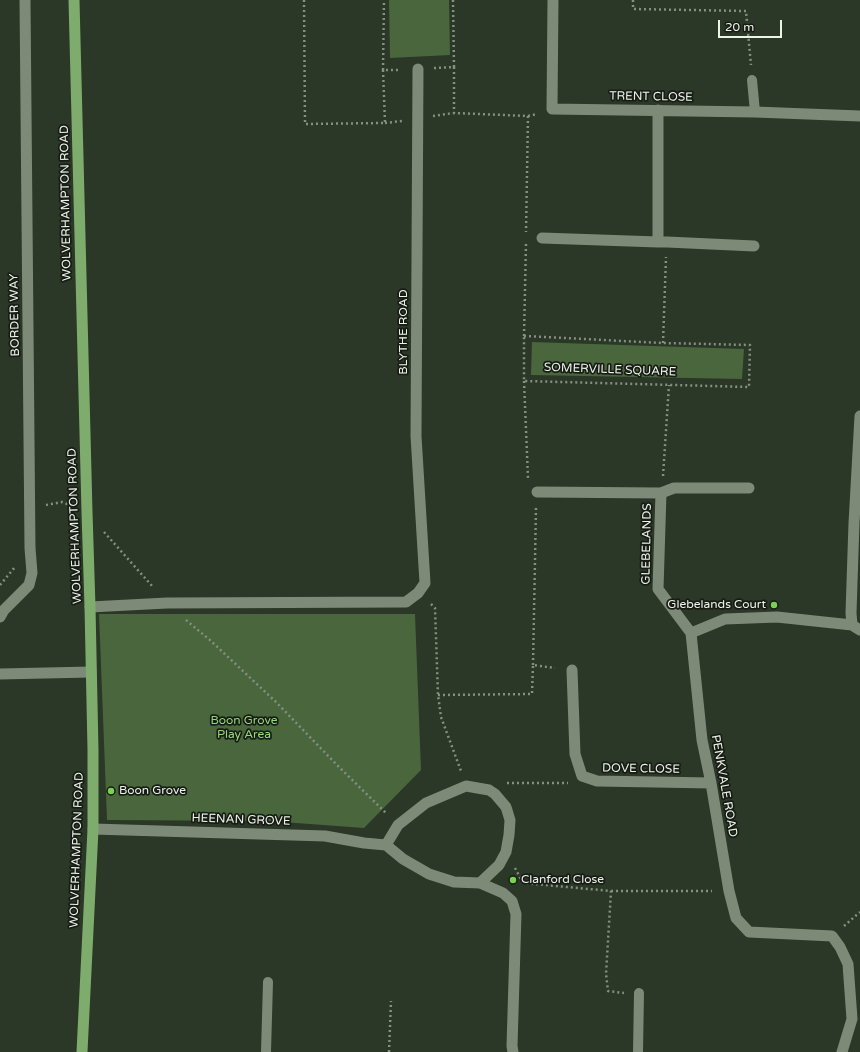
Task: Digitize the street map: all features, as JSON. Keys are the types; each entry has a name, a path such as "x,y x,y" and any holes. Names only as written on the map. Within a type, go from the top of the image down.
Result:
{"highway":[{"name":"WOLVERHAMPTON ROAD","path":"74,0 90,607 93,829 82,1052"}],"street":[{"name":"BORDER WAY","path":"0,617 4,610 29,585 32,573 30,548 25,0"},
{"name":"TRENT CLOSE","path":"553,0 552,109 755,112 860,116"},
{"name":"BLYTHE ROAD","path":"418,69 416,436 425,583 418,592"},
{"path":"658,110 663,242"},
{"path":"542,238 754,246"},
{"path":"691,633 725,619 777,617 856,627 851,613 857,524 860,416"},
{"path":"537,492 661,493 674,488 749,488"},
{"name":"GLEBELANDS","path":"661,493 658,589 691,633"},
{"path":"90,607 167,603 406,602 418,592"},
{"name":"PENKVALE ROAD","path":"691,633 702,740 711,783 729,891 736,918 749,932 832,936 840,947 848,964 856,1019 842,1052"},
{"path":"572,670 575,754 582,776"},
{"path":"0,674 91,672"},
{"name":"DOVE CLOSE","path":"582,776 596,781 711,783"},
{"path":"480,883 499,865 506,852 509,835 510,820 506,807 495,794 488,790 466,786 426,803 398,825 386,845 403,859 429,874 454,882 480,883 502,893 512,900 516,914 513,1052"},
{"name":"HEENAN GROVE","path":"93,829 325,836 364,843 386,845"}],"lane":[{"path":"752,80 755,112"},
{"path":"266,1052 268,982"},
{"path":"638,1052 639,993"}],"path":[{"path":"384,0 384,70"},
{"path":"453,0 454,67"},
{"path":"633,0 633,8 746,11 752,80"},
{"path":"663,242 663,343"},
{"name":"SOMERVILLE SQUARE","path":"524,336 663,343 750,345 748,387 524,380 524,336"},
{"path":"438,695 532,694 537,492 529,491 524,380"},
{"path":"661,493 669,384"},
{"path":"30,509 62,502 87,512 167,603 211,641 276,702 398,825"},
{"path":"418,592 435,608 438,695 441,717 455,751 466,786"},
{"path":"533,666 572,670"},
{"path":"488,790 499,783 572,784 582,776"},
{"path":"506,852 523,883 611,891 729,891"},
{"path":"611,891 606,974 608,991 639,993"},
{"path":"389,1052 391,1001"}],"green space":[{"path":"389,0 449,0 450,55 390,58"},
{"path":"532,342 744,349 742,379 531,375"},
{"name":"Boon Grove Play Area","path":"99,614 415,614 421,770 364,828 269,821 107,820"}],"place":[{"name":"Glebelands Court","path":"774,605"},
{"name":"Boon Grove","path":"111,791"},
{"name":"Clanford Close","path":"513,880"}]}
